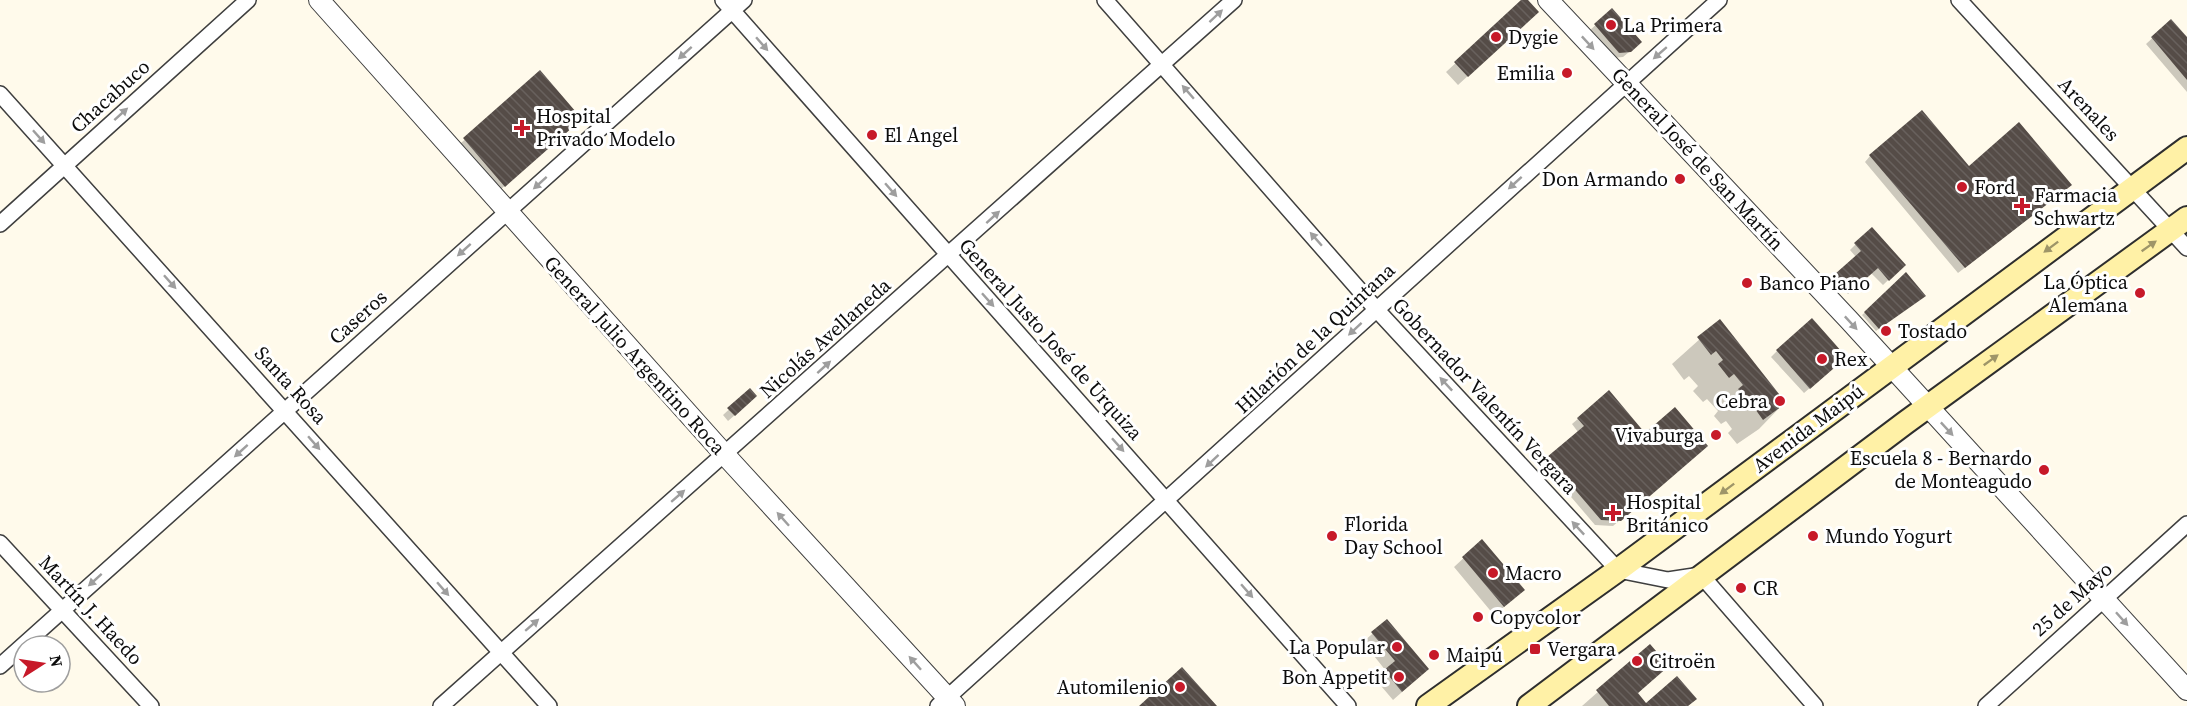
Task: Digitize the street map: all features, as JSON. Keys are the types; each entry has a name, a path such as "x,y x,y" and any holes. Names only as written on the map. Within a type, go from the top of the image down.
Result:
{"main road":[{"name":"Avenida Maipú","path":"1428,706 1618,570 2187,148"},
{"path":"1529,706 1701,575 2179,225"}],"street":[{"name":"Chacabuco","path":"0,224 248,0"},
{"name":"General Julio Argentino Roca","path":"320,0 947,703"},
{"name":"Gobernador Valentín Vergara","path":"1105,0 1164,64 1376,309 1618,570"},
{"name":"Nicolás Avellaneda","path":"441,706 949,256 1233,0"},
{"name":"General José de San Martín","path":"1548,0 1892,367 1927,408 2187,690"},
{"name":"Hilarión de la Quintana","path":"947,703 1376,309 1719,0"},
{"name":"Arenales","path":"1959,0 2132,187 2179,225 2187,248"},
{"name":"Caseros","path":"0,666 508,211 734,3"},
{"name":"General Justo José de Urquiza","path":"734,3 949,256 1348,706"},
{"name":"Santa Rosa","path":"0,94 549,706"},
{"name":"25 de Mayo","path":"1986,706 2187,524"},
{"name":"Martín J. Haedo","path":"0,543 151,706"},
{"path":"1618,570 1668,580 1701,575 1815,706"}],"building":[{"name":"Dygie","path":"1521,0 1528,0 1539,12 1468,77 1454,62"},
{"path":"1612,8 1642,42 1631,52 1619,53 1594,24"},
{"path":"2171,19 2187,37 2187,80 2151,37"},
{"name":"Hospital Privado Modelo","path":"540,70 582,119 505,187 463,138"},
{"name":"Ford","path":"1922,110 1969,166 2019,122 2072,185 1965,268 1869,155"},
{"path":"1872,227 1906,265 1889,281 1878,268 1851,292 1835,274 1861,251 1854,243"},
{"path":"1906,272 1926,296 1879,329 1864,312"},
{"path":"1812,318 1842,352 1841,362 1810,389 1776,350"},
{"path":"1720,319 1786,403 1763,420 1753,406 1757,402 1752,396 1747,399 1738,389 1743,385 1734,374 1729,378 1718,364 1723,360 1716,351 1711,355 1697,337"},
{"path":"750,388 757,396 735,416 727,408"},
{"path":"1609,390 1645,433 1675,407 1708,446 1621,521 1601,520 1547,457 1584,426 1577,418"},
{"name":"Macro","path":"1482,539 1525,590 1504,607 1462,557"},
{"name":"La Popular","path":"1387,619 1429,669 1402,692 1384,670 1395,661 1371,632"},
{"path":"1650,644 1669,666 1638,693 1646,703 1677,676 1697,699 1688,706 1609,706 1596,690"},
{"name":"Automilenio","path":"1182,667 1217,706 1139,706"}],"place":[{"name":"La Primera","path":"1611,25"},
{"name":"Dygie","path":"1496,37"},
{"name":"Emilia","path":"1567,73"},
{"name":"Hospital Privado Modelo","path":"522,128"},
{"name":"El Angel","path":"872,135"},
{"name":"Don Armando","path":"1680,179"},
{"name":"Ford","path":"1962,187"},
{"name":"Farmacia Schwartz","path":"2022,206"},
{"name":"Banco Piano","path":"1747,283"},
{"name":"La Óptica Alemana","path":"2140,293"},
{"name":"Tostado","path":"1886,331"},
{"name":"Rex","path":"1822,359"},
{"name":"Cebra","path":"1780,401"},
{"name":"Vivaburga","path":"1716,435"},
{"name":"Escuela 8 - Bernardo de Monteagudo","path":"2044,470"},
{"name":"Hospital Británico","path":"1613,513"},
{"name":"Florida Day School","path":"1332,536"},
{"name":"Mundo Yogurt","path":"1813,536"},
{"name":"Macro","path":"1493,573"},
{"name":"CR","path":"1741,588"},
{"name":"Copycolor","path":"1478,617"},
{"name":"La Popular","path":"1397,647"},
{"name":"Vergara","path":"1535,649"},
{"name":"Maipú","path":"1434,655"},
{"name":"Citroën","path":"1637,661"},
{"name":"Bon Appetit","path":"1399,677"},
{"name":"Automilenio","path":"1180,687"}]}
